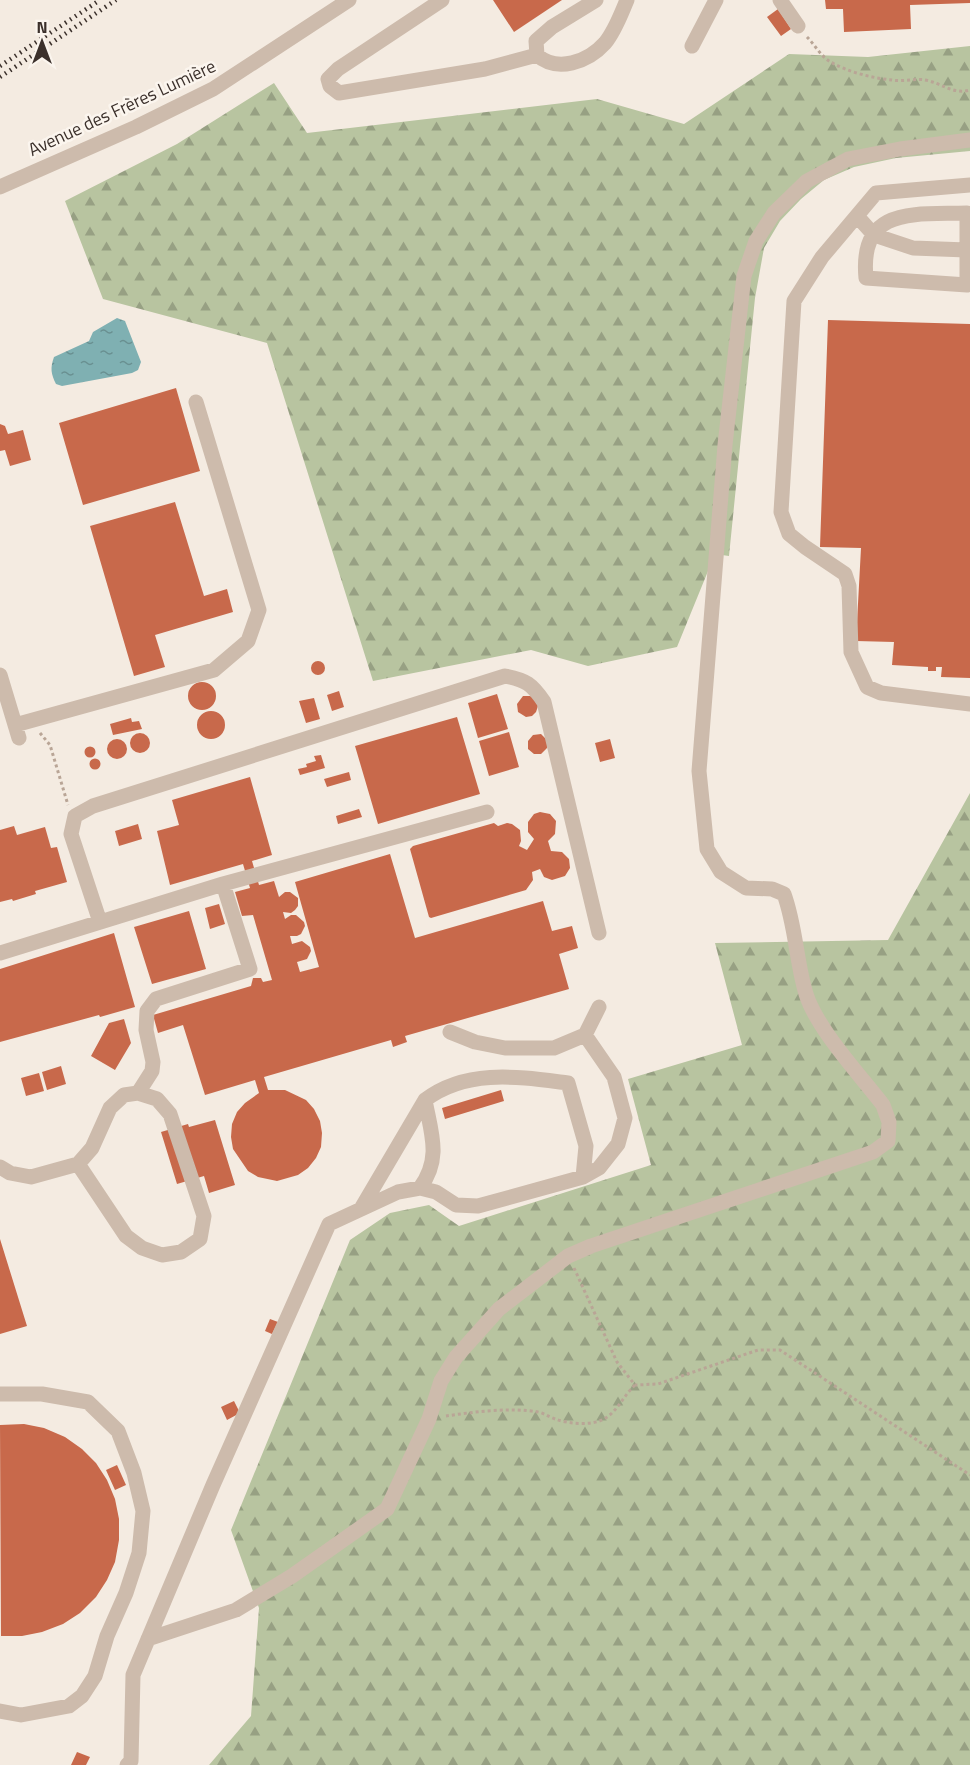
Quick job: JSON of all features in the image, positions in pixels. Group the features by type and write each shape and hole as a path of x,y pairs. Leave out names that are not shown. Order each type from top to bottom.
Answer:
{"street":[{"name":"Avenue des Frères Lumière","path":"0,187 136,127 213,89 349,0"},
{"path":"442,0 338,69 328,79 330,86 339,93 485,69 537,55"},
{"path":"596,0 552,27 536,41 537,55 546,63 560,65 584,60 604,43 621,16 627,0"},
{"path":"692,46 716,0"},
{"path":"780,0 798,26"},
{"path":"148,1639 236,1610 292,1576 387,1509 429,1419 441,1381 456,1357 499,1310 568,1256 591,1246 873,1152 888,1141 889,1122 883,1105 816,1018 800,973 792,914 784,894 772,889 746,888 721,873 707,849 699,771 712,592 725,445 744,276 756,241 774,213 807,180 848,159 900,149 970,140"},
{"path":"970,185 876,193 822,257 794,301 781,512 789,534 845,574 849,586 851,652 867,687 881,693 970,704"},
{"path":"967,213 967,285 866,278 866,250 874,235 890,219 903,215 967,213"},
{"path":"857,216 874,235 913,248 967,250"},
{"path":"0,675 17,731 214,670 248,641 259,609 196,402"},
{"path":"100,922 71,834 75,816 93,806 505,676 521,679 534,687 544,702 599,933"},
{"path":"0,953 223,884 487,812"},
{"path":"138,1093 152,1071 153,1062 146,1030 147,1011 156,999 250,969 223,884"},
{"path":"450,1032 475,1042 505,1048 554,1048 585,1035 599,1007"},
{"path":"127,1765 131,1761 133,1675 213,1485 329,1224 398,1192 420,1188 436,1192 456,1205 478,1206 583,1177 599,1168 618,1144 625,1118 614,1077 585,1035"},
{"path":"362,1207 425,1100 440,1089 480,1078 521,1077 568,1083 586,1146 583,1177"},
{"path":"0,1167 10,1173 31,1177 78,1164 92,1148 110,1108 124,1095 138,1093 157,1099 170,1114 204,1216 200,1239 181,1252 162,1255 142,1248 126,1236 78,1164"},
{"path":"420,1188 430,1174 434,1150 425,1100"},
{"path":"0,1394 42,1394 88,1402 118,1431 134,1473 143,1511 139,1553 126,1593 107,1636 95,1676 82,1696 69,1706 21,1715 0,1711"}],"path":[{"path":"798,26 828,61 859,74 894,81 935,82 951,90 963,92 970,90"},
{"path":"17,731 38,731 50,745 70,810 75,816"},
{"path":"568,1256 617,1362 635,1385"},
{"path":"429,1419 499,1411 538,1412 557,1420 592,1424 607,1418 624,1395 635,1385 658,1384 758,1350 780,1350 970,1475"}],"green space":[{"path":"970,46 970,151 896,158 854,167 824,180 780,221 764,248 755,298 729,556 715,554 677,647 588,666 531,650 373,681 267,343 103,299 65,201 177,144 274,83 307,133 597,99 684,124 789,54 868,57"},
{"path":"970,793 970,1765 209,1765 251,1716 259,1608 231,1530 350,1240 390,1213 429,1205 459,1226 651,1165 628,1079 742,1045 715,943 888,940"}],"water":[{"path":"117,318 125,321 141,362 138,370 62,386 56,384 52,371 54,357 89,341 93,332"}],"building":[{"path":"493,0 562,0 514,32"},
{"path":"825,0 970,0 970,3 910,5 911,29 844,32 843,9 826,9"},
{"path":"778,9 791,29 781,36 767,17"},
{"path":"828,320 970,324 970,678 941,677 942,667 936,667 936,671 928,671 928,667 892,665 894,642 856,641 861,548 820,547"},
{"path":"176,388 200,471 83,505 59,423"},
{"path":"0,424 5,426 8,434 23,430 31,460 10,466 5,450 0,451"},
{"path":"175,502 204,596 227,589 233,612 155,635 165,667 134,676 90,526"},
{"path":"315,661 321,661 325,668 321,675 315,675 311,671 311,665"},
{"path":"202,682 212,686 216,696 212,706 202,710 192,706 188,696 192,686"},
{"path":"339,691 344,707 332,711 327,695"},
{"path":"497,694 508,729 478,738 468,703"},
{"path":"523,696 534,698 538,706 532,716 526,717 518,712 517,704"},
{"path":"314,698 320,719 306,723 299,701"},
{"path":"211,711 221,715 225,725 221,735 211,739 201,735 197,725 201,715"},
{"path":"457,717 480,794 378,824 355,746"},
{"path":"131,718 132,722 139,721 142,729 113,735 110,724"},
{"path":"509,732 519,767 489,776 479,741"},
{"path":"140,733 147,736 150,743 147,750 140,753 133,750 130,743 133,736"},
{"path":"541,734 547,740 547,748 541,754 534,754 528,749 528,741 533,735"},
{"path":"113,739 121,739 127,745 127,753 121,759 113,759 107,753 107,745"},
{"path":"610,739 615,758 600,762 595,743"},
{"path":"90,747 94,748 94,756 90,757 86,756 85,752 86,748"},
{"path":"321,755 325,768 300,775 298,769 307,767 306,764 316,761 314,756"},
{"path":"95,759 99,760 99,768 95,769 91,768 90,764 91,760"},
{"path":"349,772 351,780 327,787 324,779"},
{"path":"250,777 272,855 252,861 259,885 274,881 279,897 285,892 290,892 298,898 298,906 295,910 291,913 283,912 285,919 296,915 304,922 305,926 301,934 290,936 292,944 302,941 310,947 311,951 307,959 297,962 300,972 319,967 295,882 390,854 415,938 543,901 552,931 572,926 578,948 559,954 569,989 405,1036 407,1042 393,1047 391,1040 264,1077 268,1090 285,1090 306,1100 320,1121 322,1133 321,1147 308,1168 298,1175 277,1181 258,1177 248,1171 233,1149 232,1124 237,1112 259,1093 255,1080 205,1095 183,1025 158,1033 153,1015 251,986 253,978 261,978 263,982 272,980 253,915 242,916 235,892 250,888 243,864 170,885 157,831 179,825 172,800"},
{"path":"359,809 362,817 338,824 336,816"},
{"path":"540,812 550,814 556,821 555,834 548,841 551,851 562,852 569,859 570,868 565,876 552,880 544,877 540,869 532,872 533,880 526,890 429,917 410,849 413,846 494,823 498,826 507,823 520,830 519,846 527,850 534,839 528,832 528,822 534,814"},
{"path":"138,824 142,839 119,846 115,831"},
{"path":"14,826 17,835 45,827 51,848 57,847 67,882 35,891 36,894 13,901 12,899 0,902 0,830"},
{"path":"219,904 225,924 210,929 205,908"},
{"path":"189,911 206,969 152,984 134,927"},
{"path":"114,933 135,1007 0,1042 0,969"},
{"path":"124,1019 131,1043 115,1070 91,1056 109,1023"},
{"path":"61,1066 66,1084 47,1090 42,1072"},
{"path":"39,1073 44,1091 26,1096 21,1078"},
{"path":"501,1090 504,1101 445,1119 442,1108"},
{"path":"215,1120 235,1185 209,1193 204,1176 177,1184 161,1132 188,1124 189,1127"},
{"path":"0,1239 27,1326 0,1334"},
{"path":"270,1319 278,1322 272,1334 265,1331"},
{"path":"234,1401 240,1413 227,1420 221,1407"},
{"path":"24,1424 44,1428 65,1437 96,1463 115,1499 119,1519 119,1540 115,1562 107,1580 96,1597 80,1613 63,1624 42,1632 22,1636 1,1636 0,1425"},
{"path":"117,1465 126,1485 115,1490 106,1470"},
{"path":"77,1752 90,1757 86,1765 71,1765"}],"railway":[{"path":"0,66 100,0"},
{"path":"0,77 116,0"}]}
